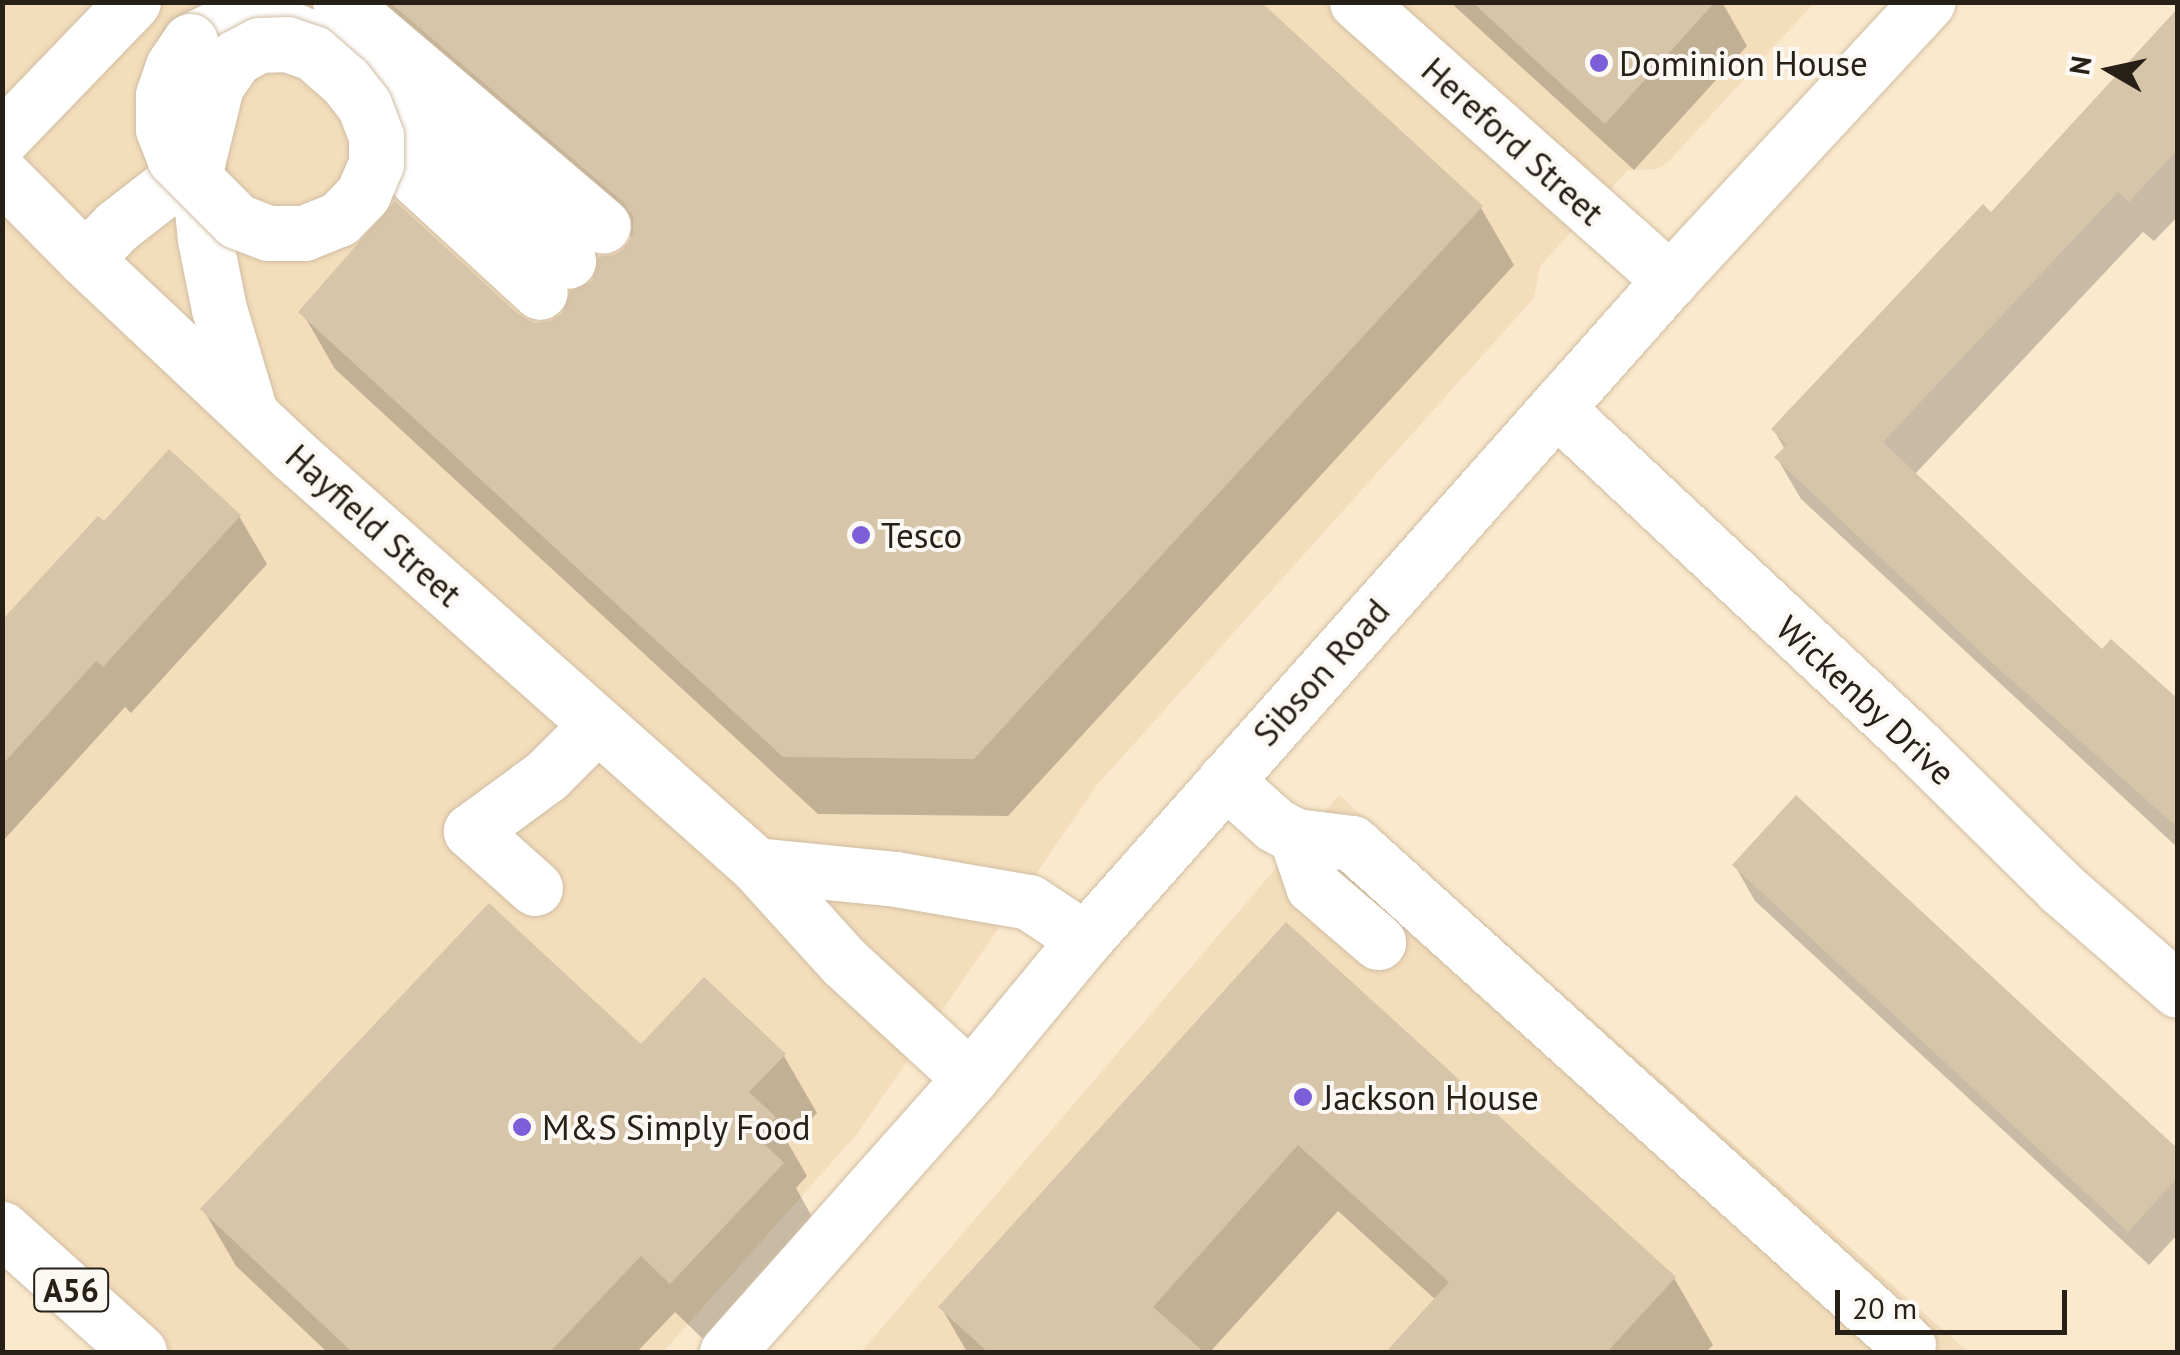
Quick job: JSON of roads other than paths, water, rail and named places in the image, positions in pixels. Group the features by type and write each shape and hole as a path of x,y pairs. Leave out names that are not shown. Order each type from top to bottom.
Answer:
{"main road":[{"path":"2,138 133,2"},
{"path":"340,2 442,147"},
{"name":"Hereford Street","path":"1357,2 1670,280"},
{"name":"Sibson Road","path":"726,1352 970,1078 1225,780 1670,280 1927,2"},
{"path":"250,411 219,309 205,240 197,164 216,86 236,57 259,46 287,44 313,53 346,81 364,105 376,136 376,164 363,194 340,219 304,233 268,233 236,221 174,158 163,129 163,96 173,66 209,22 286,27 313,39 570,259"},
{"path":"84,259 117,226 197,164"},
{"name":"Hayfield Street","path":"2,174 84,259 756,865 844,962 970,1078"},
{"name":"Wickenby Drive","path":"1556,408 1918,747 2061,888 2178,990"},
{"path":"534,888 471,831 546,776 597,725"},
{"path":"1225,780 1276,825 1296,836 1352,843 1908,1345"},
{"path":"1296,836 1313,886 1378,942"},
{"path":"756,865 896,879 1029,902 1085,939"},
{"name":"A56","path":"2,1228 138,1352"}],"place":[{"name":"Dominion House","path":"1599,63"},
{"name":"Tesco","path":"861,535"},
{"name":"Jackson House","path":"1303,1097"},
{"name":"M&S Simply Food","path":"522,1127"}]}
